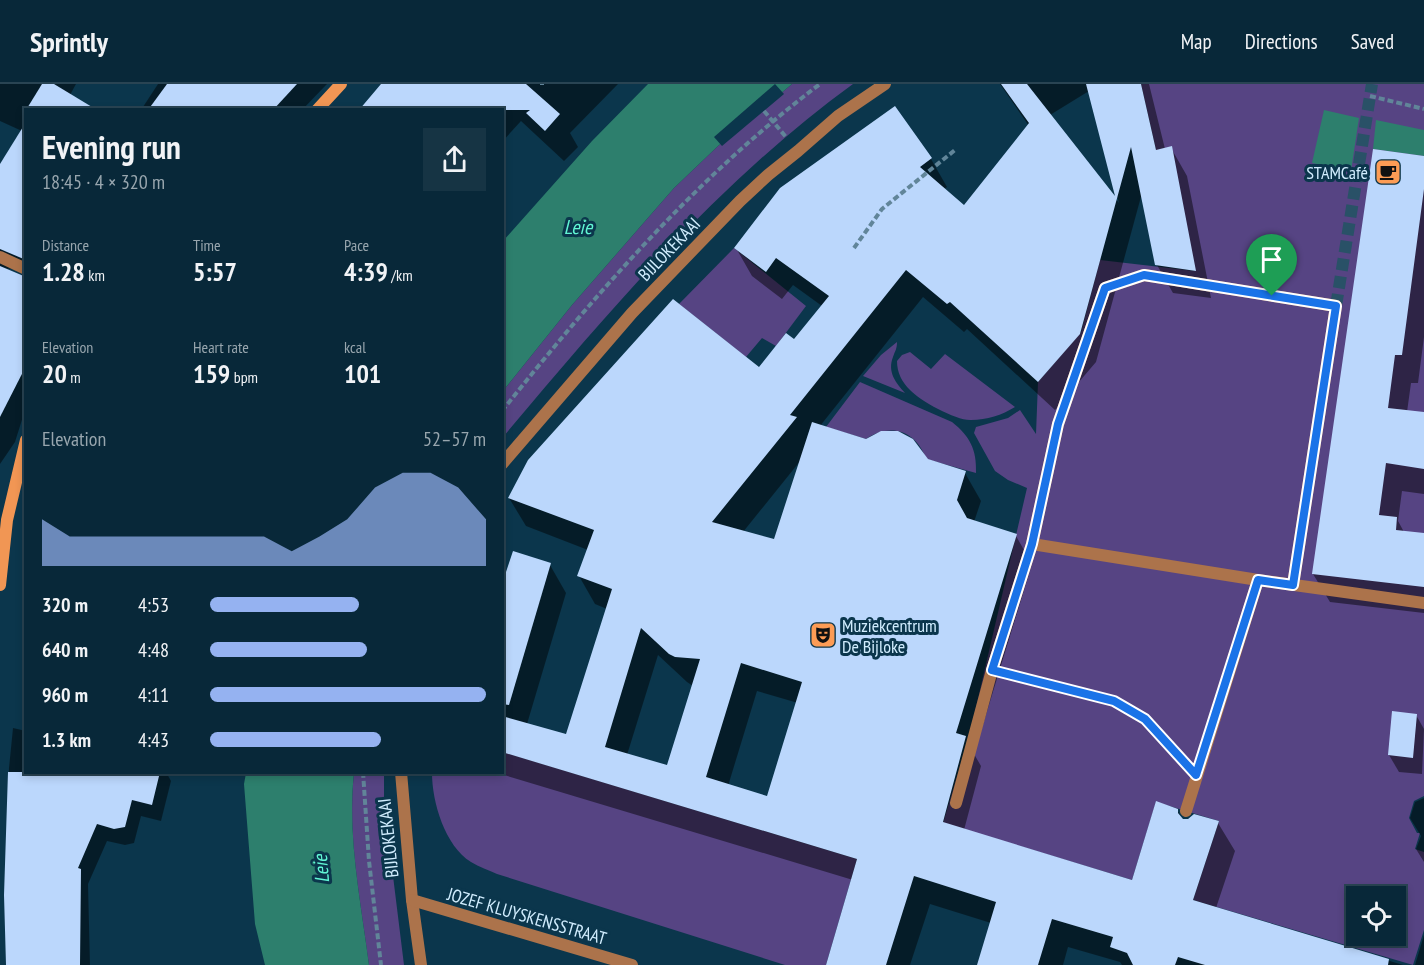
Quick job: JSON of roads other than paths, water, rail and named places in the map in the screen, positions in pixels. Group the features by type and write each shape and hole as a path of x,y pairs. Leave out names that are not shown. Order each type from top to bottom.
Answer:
{"street":[{"path":"319,108 341,84"},
{"name":"BIJLOKEKAAI","path":"504,462 632,313 740,201 838,116 885,84"},
{"path":"0,257 24,267"},
{"path":"956,803 992,670 1032,544 1058,424 1105,288 1144,275 1336,306 1293,585"},
{"path":"0,585 7,520 24,448"},
{"path":"1032,544 1258,580 1424,603"},
{"path":"1186,811 1258,580"},
{"name":"BIJLOKEKAAI","path":"401,774 412,900 421,965"},
{"name":"JOZEF KLUYSKENSSTRAAT","path":"412,900 632,965"}],"water":[{"name":"Leie","path":"648,84 792,84 718,146 674,188 572,305 504,390 504,240 592,141"},
{"path":"1324,110 1359,118 1351,171 1312,163"},
{"path":"1376,120 1424,130 1424,156 1373,149"},
{"name":"Leie","path":"246,774 354,774 352,821 369,965 265,965 255,924 244,784"}],"tunnel":[{"path":"1336,306 1372,84"}],"place":[{"name":"STAMCafé","path":"1388,172"},
{"name":"Muziekcentrum De Bijloke","path":"823,635"}]}
